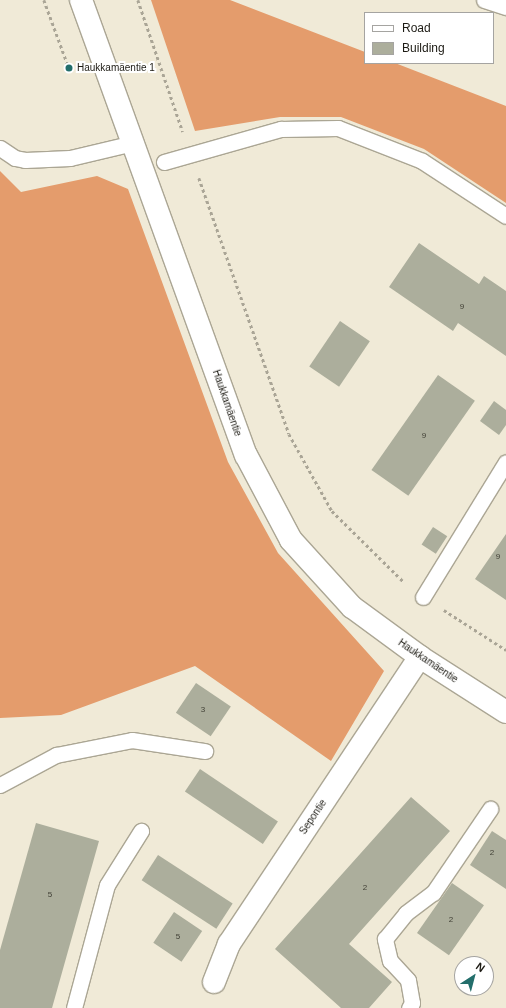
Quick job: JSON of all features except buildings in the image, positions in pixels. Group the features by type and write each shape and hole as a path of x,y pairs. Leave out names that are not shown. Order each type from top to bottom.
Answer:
{"street":[{"name":"Haukkamäentie","path":"81,0 246,455 291,540 352,607 420,657 506,712"},
{"name":"Sepontie","path":"214,982 233,938 420,657"}],"lane":[{"path":"484,0 506,7"},
{"path":"164,162 281,129 338,128 422,161 506,216"},
{"path":"0,148 14,158 26,160 70,158 134,143"},
{"path":"423,597 506,462"},
{"path":"0,785 56,755 132,740 205,750"},
{"path":"409,1008 408,980 390,961 385,938 406,913 433,893 490,809"},
{"path":"74,1008 108,885 141,831"}],"path":[{"path":"44,0 69,68"},
{"path":"138,0 289,434 332,511 388,569 423,597 506,650"}],"shaded area":[{"path":"151,0 230,0 364,52 364,64 398,64 506,106 506,203 424,149 341,117 280,117 195,131"},
{"path":"0,171 21,192 97,176 128,189 228,462 278,553 384,671 331,761 195,666 61,715 0,718"}],"place":[{"name":"Haukkamäentie 1","path":"69,68"}]}
